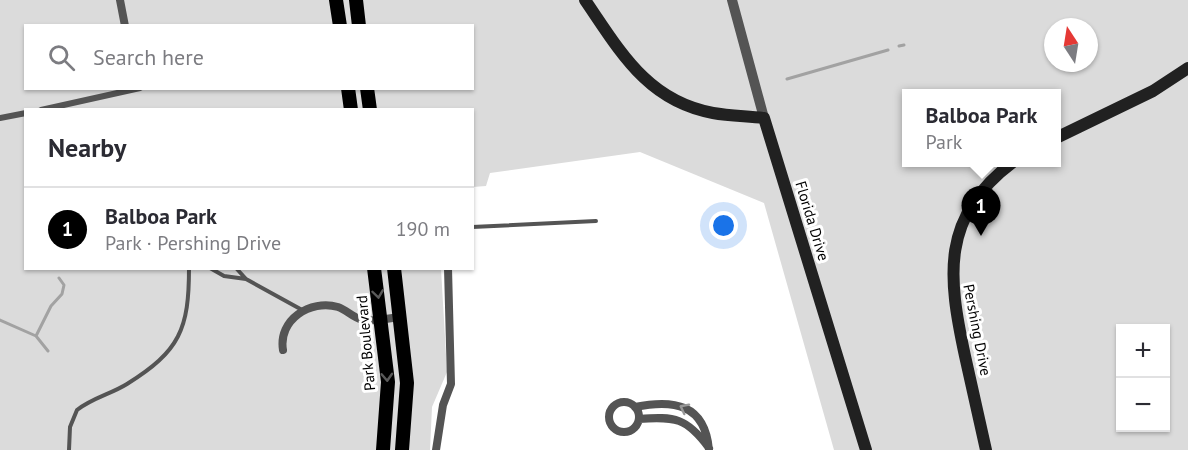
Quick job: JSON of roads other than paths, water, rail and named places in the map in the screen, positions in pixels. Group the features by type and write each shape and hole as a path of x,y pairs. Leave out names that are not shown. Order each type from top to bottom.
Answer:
{"main road":[{"path":"336,0 340,24"},
{"path":"356,0 359,24"},
{"path":"585,0 632,67 662,95 713,113 764,117"},
{"path":"1061,136 1153,91 1188,68"},
{"path":"348,90 351,108"},
{"path":"367,90 370,108"},
{"name":"Florida Drive","path":"764,117 866,450"},
{"name":"Pershing Drive","path":"986,450 956,311 952,273 957,241 968,213 990,182 1007,167"},
{"name":"Park Boulevard","path":"374,270 388,382 383,450"},
{"path":"394,270 407,383 402,450"}],"street":[{"path":"120,0 124,24"},
{"name":"Florida Drive","path":"732,0 764,117"},
{"path":"50,108 131,90"},
{"path":"0,118 24,113"},
{"path":"436,450 443,405 451,384 452,321 448,270"},
{"path":"282,350 283,332 292,319 316,306 335,306 361,319 400,316"},
{"path":"635,407 639,419 634,428 624,432 614,429 609,420 611,410 619,403 635,407 657,402 678,404 693,413 704,426 709,449"},
{"path":"639,419 673,418 688,424 709,449"}],"lane":[{"path":"474,227 596,221"},
{"path":"69,450 70,427 77,410 127,385 175,344 183,331 186,316 189,270"},
{"path":"214,270 224,276 246,279"},
{"path":"238,270 246,279 304,311"}],"waterway":[{"path":"899,46 904,45"},
{"path":"787,79 888,50"},
{"path":"36,336 51,306 62,294 64,285 59,278"},
{"path":"0,320 36,336 48,351"}],"place":[{"name":"Balboa Park","path":"981,236"}]}
